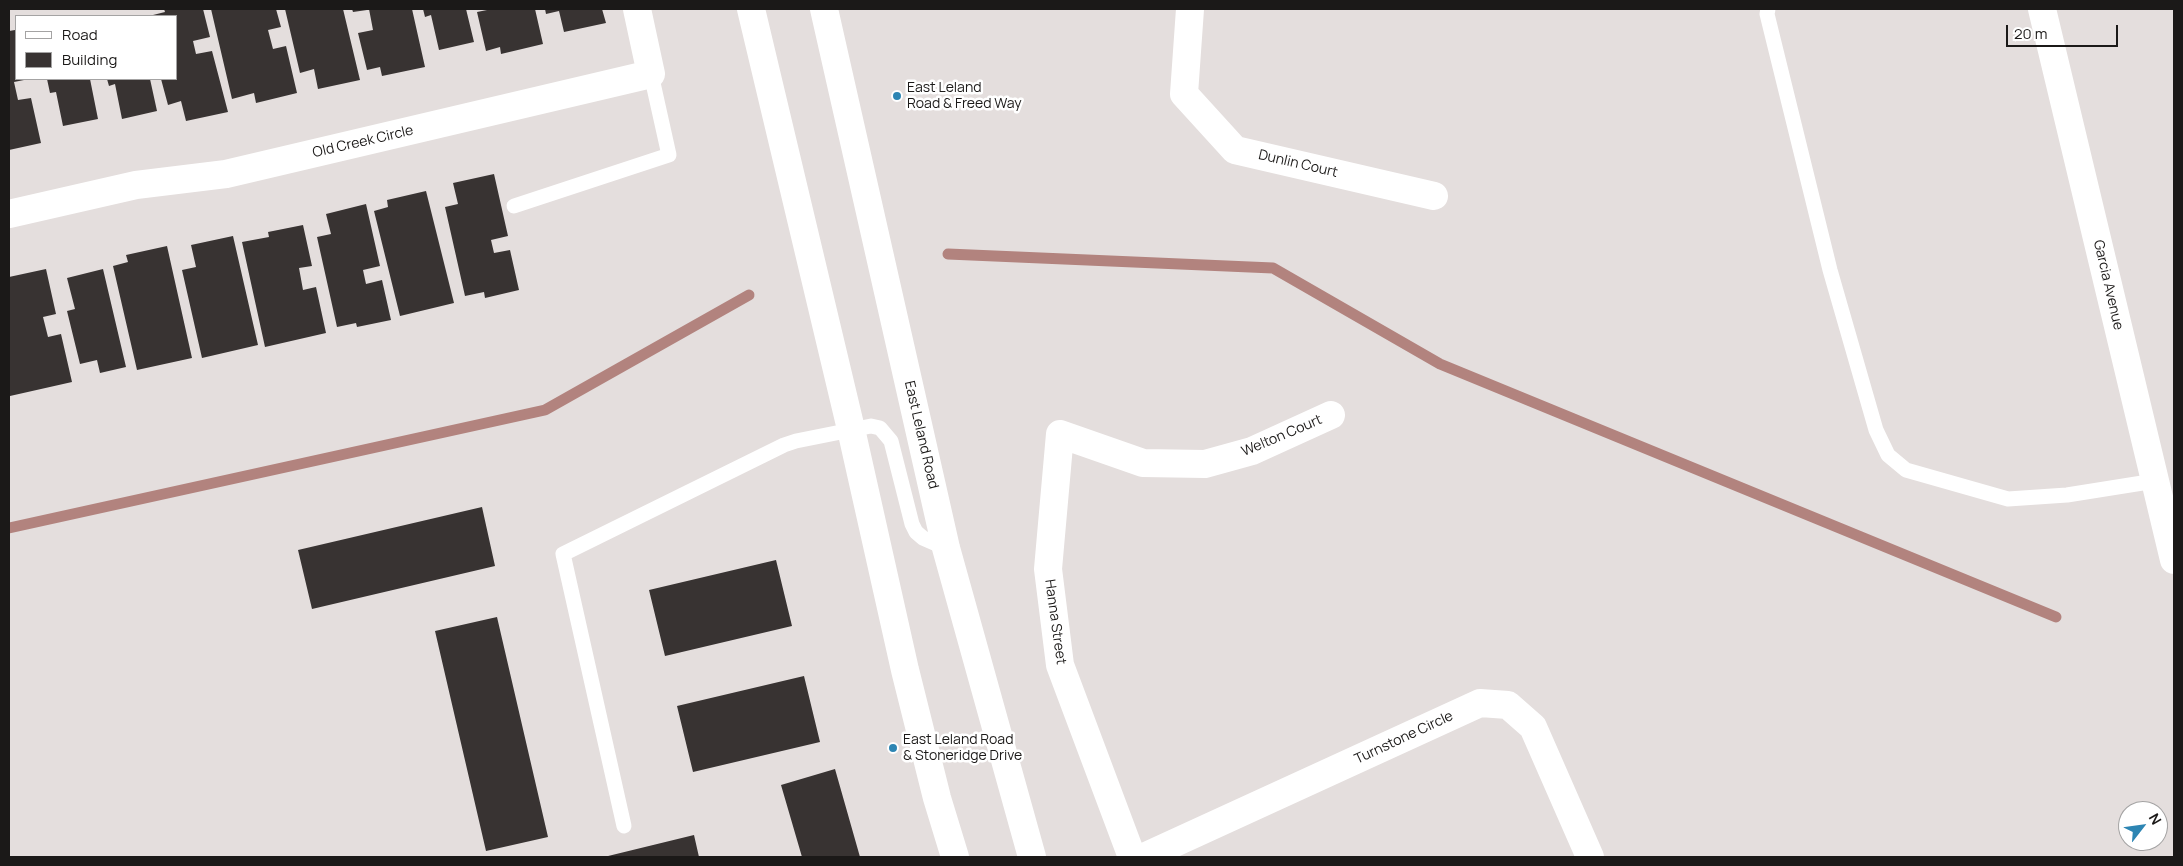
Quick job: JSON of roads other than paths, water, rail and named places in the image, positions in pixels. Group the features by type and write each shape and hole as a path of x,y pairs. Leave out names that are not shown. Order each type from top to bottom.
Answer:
{"street":[{"path":"637,9 651,74"},
{"path":"752,9 921,737 955,857"},
{"name":"East Leland Road","path":"824,9 946,548 1032,857"},
{"name":"Dunlin Court","path":"1190,9 1184,94 1235,150 1434,196"},
{"name":"Garcia Avenue","path":"2042,9 2174,560"},
{"name":"Old Creek Circle","path":"9,214 136,185 226,174 651,74"},
{"name":"Welton Court","path":"1060,434 1142,463 1205,464 1252,451 1331,415"},
{"name":"Hanna Street","path":"1060,434 1048,569 1060,665 1132,857"},
{"name":"Turnstone Circle","path":"1144,857 1480,703 1508,705 1533,727 1590,857"}],"lane":[{"path":"1768,9 1767,14 1830,270 1876,430 1888,455 1906,470 2008,499 2067,495 2155,481"},
{"path":"514,206 669,155 651,74"},
{"path":"624,826 564,554 784,445 871,426 880,428 885,433 895,452 912,524 923,538 946,548"}],"waterway":[{"path":"948,254 1273,268 1440,364 2056,617"},
{"path":"9,528 545,410 749,295"}],"place":[{"name":"East Leland Road & Freed Way","path":"897,96"},
{"name":"East Leland Road & Stoneridge Drive","path":"893,748"}]}
